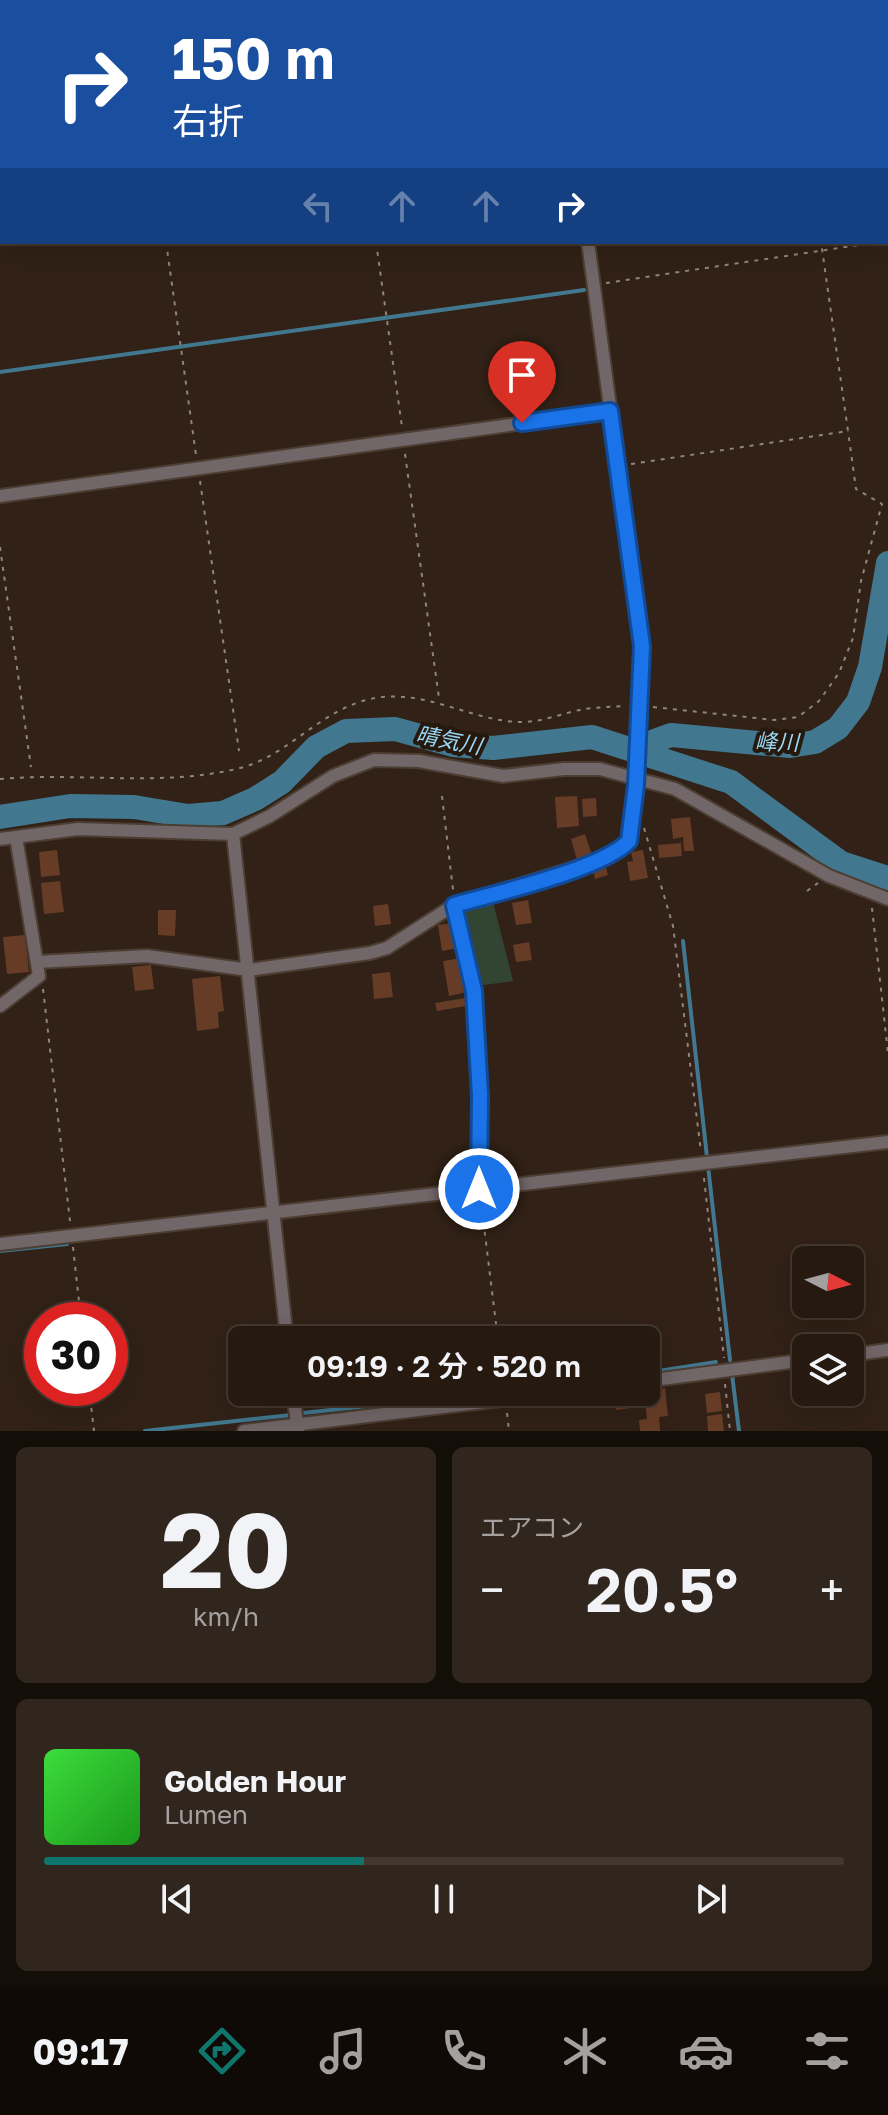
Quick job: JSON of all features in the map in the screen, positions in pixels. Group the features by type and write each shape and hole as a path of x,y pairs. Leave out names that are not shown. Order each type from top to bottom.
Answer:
{"street":[{"path":"37,962 147,956 249,970 379,950 454,905 620,851 629,841 634,818 642,646 588,244"},
{"path":"0,496 610,411"},
{"path":"0,839 78,829 233,834 270,816 333,776 374,760 419,761 503,776 564,769 600,769 634,773 702,802 792,857 888,899"},
{"path":"233,834 285,1326"},
{"path":"0,1006 39,976 16,837"},
{"path":"454,905 474,991 480,1096 479,1189"},
{"path":"0,1244 888,1142"},
{"path":"864,1353 888,1350"},
{"path":"660,1379 792,1362"},
{"path":"295,1406 298,1428"},
{"path":"244,1431 298,1428 467,1406"}],"path":[{"path":"166,244 239,751"},
{"path":"376,244 439,698"},
{"path":"0,779 52,774 173,778 239,769 286,746 318,720 347,705 383,697 429,700 481,718 522,722 586,709 641,705 774,720 798,717 819,701 839,673 853,638 861,581 882,504 856,489 821,244"},
{"path":"593,285 868,244"},
{"path":"618,466 848,431"},
{"path":"0,547 31,767"},
{"path":"442,796 454,905"},
{"path":"634,818 644,827 673,926 730,1431"},
{"path":"873,894 871,916 888,1055"},
{"path":"39,976 79,1302"},
{"path":"479,1189 496,1326"},
{"path":"91,1406 94,1431"},
{"path":"506,1406 509,1431"}],"green space":[{"path":"493,902 513,981 477,986 461,907"}],"building":[{"path":"577,796 579,826 557,828 555,797"},
{"path":"596,798 597,816 583,817 582,799"},
{"path":"690,817 694,851 684,851 683,837 673,839 671,819"},
{"path":"585,834 592,855 577,860 571,839"},
{"path":"681,843 682,856 659,858 658,845"},
{"path":"57,850 60,875 41,877 39,852"},
{"path":"643,850 648,878 630,881 627,862 633,861 631,852"},
{"path":"606,867 608,875 595,879 593,870"},
{"path":"60,881 64,912 44,914 41,883"},
{"path":"528,900 532,923 516,925 512,903"},
{"path":"388,904 391,924 375,926 373,906"},
{"path":"158,910 176,910 175,936 158,935"},
{"path":"454,923 458,948 442,951 438,925"},
{"path":"25,935 29,972 7,974 3,937"},
{"path":"529,942 532,960 516,962 513,945"},
{"path":"462,958 467,992 449,996 443,961"},
{"path":"151,965 154,989 135,991 132,967"},
{"path":"390,972 393,997 374,999 372,974"},
{"path":"220,976 224,1011 218,1012 219,1028 197,1031 192,979"},
{"path":"465,998 466,1006 437,1011 435,1003"},
{"path":"665,1388 668,1416 659,1417 660,1431 640,1431 639,1420 647,1419 646,1406 660,1406 660,1389"},
{"path":"720,1392 722,1411 707,1413 705,1394"},
{"path":"616,1406 638,1406 638,1407 616,1410"},
{"path":"722,1414 724,1431 708,1431 707,1416"}],"waterway":[{"path":"0,372 584,290"},
{"name":"峰川","path":"635,748 671,735 790,746 815,742 838,728 858,702 870,667 888,563"},
{"name":"晴気川","path":"0,817 70,806 134,807 188,816 223,813 255,799 282,782 316,747 346,731 395,729 453,745 493,748 592,737 731,782 841,863 888,878"},
{"path":"683,941 707,1157"},
{"path":"708,1166 730,1360"},
{"path":"0,1251 67,1244"},
{"path":"660,1371 716,1362"},
{"path":"732,1374 739,1431"},
{"path":"303,1413 367,1406"},
{"path":"145,1431 291,1415"}],"route":[{"path":"479,1189 480,1096 474,991 454,905 587,864 620,851 629,841 633,828 643,673 610,411 522,423"}]}
